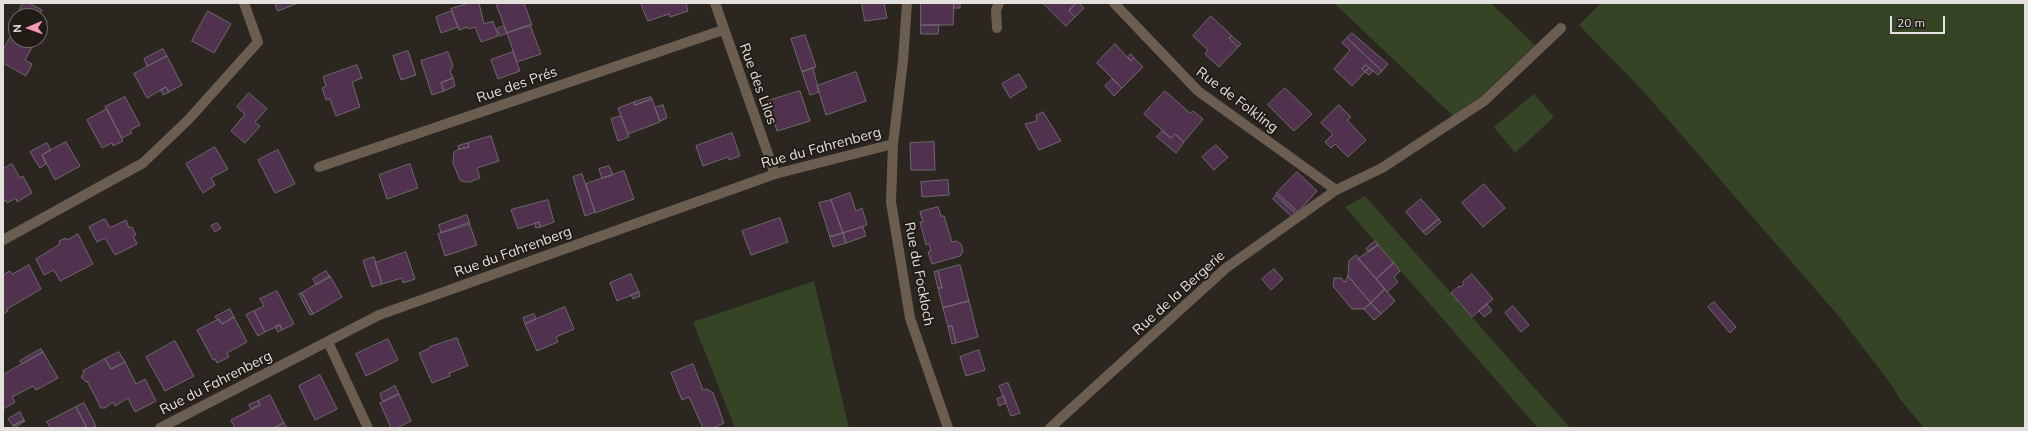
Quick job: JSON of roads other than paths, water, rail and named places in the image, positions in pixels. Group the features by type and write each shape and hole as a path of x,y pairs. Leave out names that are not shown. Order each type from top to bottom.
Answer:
{"street":[{"path":"3,240 143,163 189,119 258,42 244,3"},
{"name":"Rue des Lilas","path":"715,3 775,174"},
{"name":"Rue du Fockloch","path":"907,3 903,62 893,144 891,202 910,318 948,428"},
{"path":"997,28 996,10 999,3"},
{"name":"Rue de Folkling","path":"1114,3 1198,91 1336,190"},
{"name":"Rue de la Bergerie","path":"1050,428 1226,268 1336,190 1382,168 1484,101 1561,28"},
{"name":"Rue des Prés","path":"319,167 724,30"},
{"name":"Rue du Fahrenberg","path":"160,428 379,315 775,174 893,144"},
{"path":"328,342 368,428"}]}
